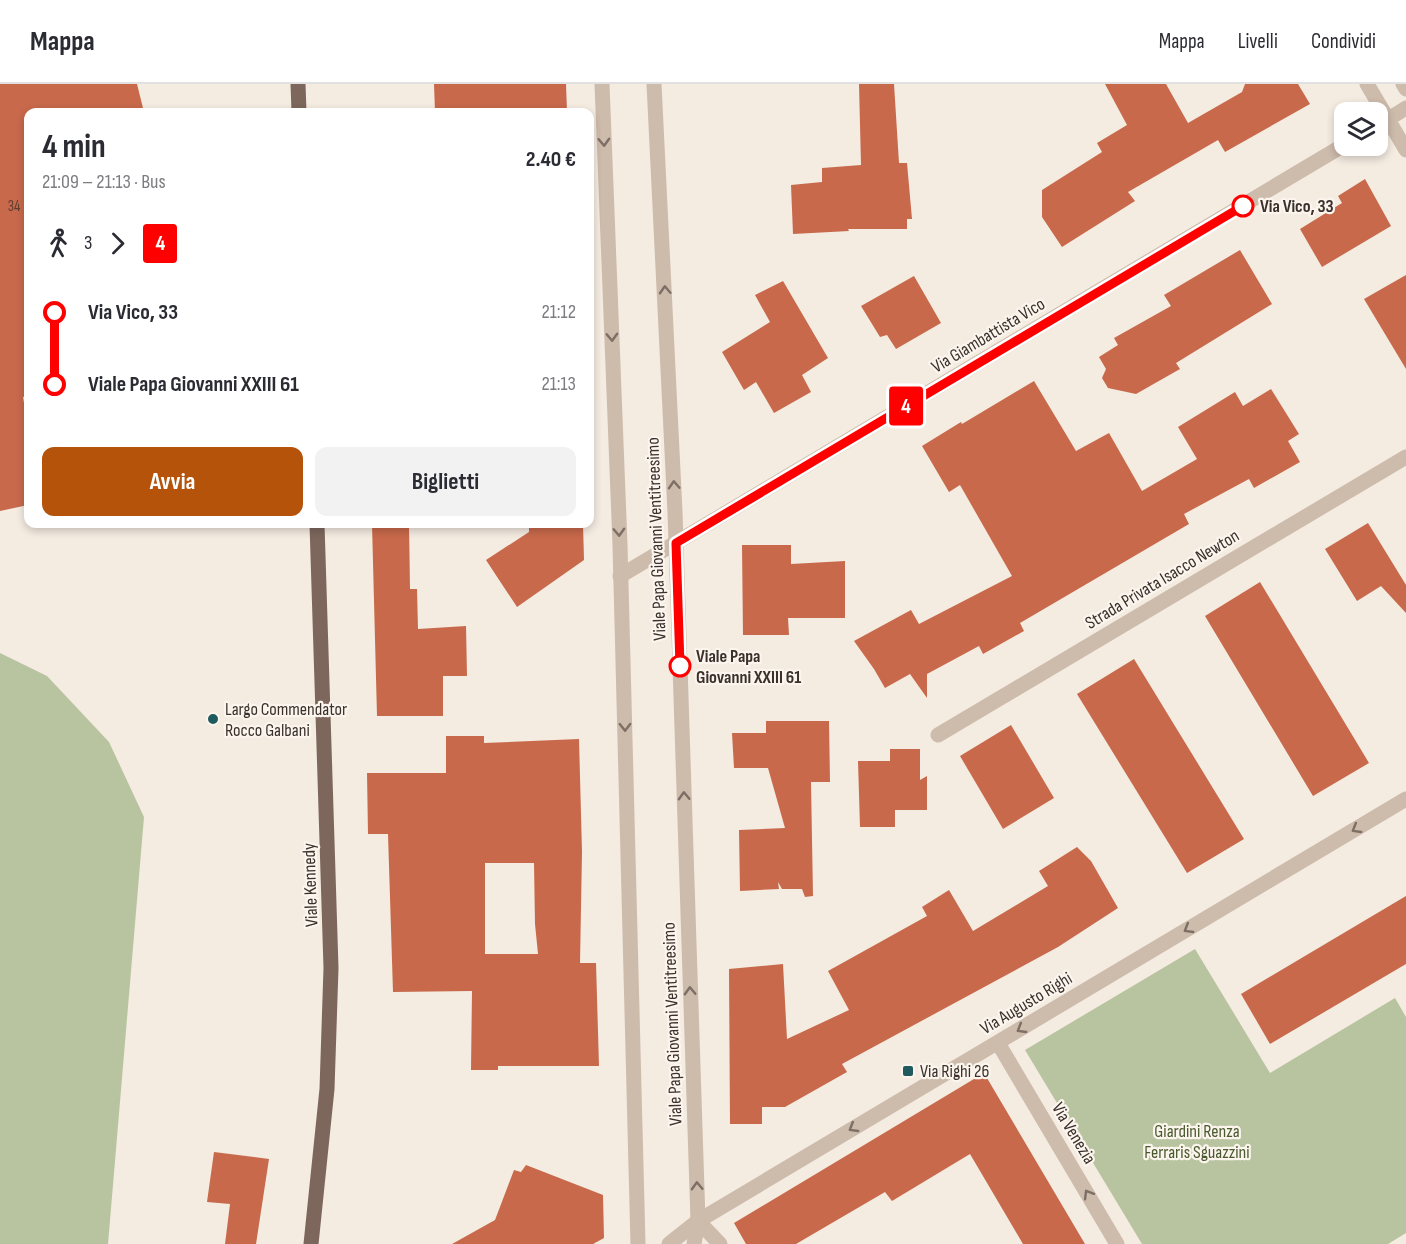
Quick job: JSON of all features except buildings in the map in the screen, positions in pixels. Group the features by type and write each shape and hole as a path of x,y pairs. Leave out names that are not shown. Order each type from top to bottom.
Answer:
{"main road":[{"path":"298,84 299,108"},
{"name":"Viale Kennedy","path":"311,1244 327,1089 332,968 317,528"}],"street":[{"name":"Viale Papa Giovanni Ventitreesimo","path":"602,84 620,576 638,1244"},
{"name":"Viale Papa Giovanni Ventitreesimo","path":"654,84 676,543 698,1221 694,1244"},
{"path":"1367,84 1374,102"},
{"path":"1403,84 1406,89"},
{"path":"1388,118 1406,108"},
{"path":"1388,129 1406,150"},
{"name":"Via Giambattista Vico","path":"620,576 1334,151"},
{"name":"Strada Privata Isacco Newton","path":"938,735 1406,457"},
{"name":"Via Augusto Righi","path":"669,1244 698,1221 1406,799"},
{"name":"Via Venezia","path":"998,1043 1118,1244"},
{"path":"698,1221 720,1244"}],"green space":[{"path":"0,653 47,676 109,742 144,817 108,1244 0,1244"},
{"name":"Giardini Renza Ferraris Sguazzini","path":"1195,949 1270,1073 1395,998 1406,1017 1406,1233 1388,1244 1142,1244 1025,1050"}],"bus line":[{"name":"4","path":"680,666 676,543 1243,206"}],"place":[{"name":"Via Vico, 33","path":"1243,206"},
{"name":"Viale Papa Giovanni XXIII 61","path":"680,666"},
{"name":"Largo Commendator Rocco Galbani","path":"213,719"},
{"name":"Via Righi 26","path":"908,1071"}]}
